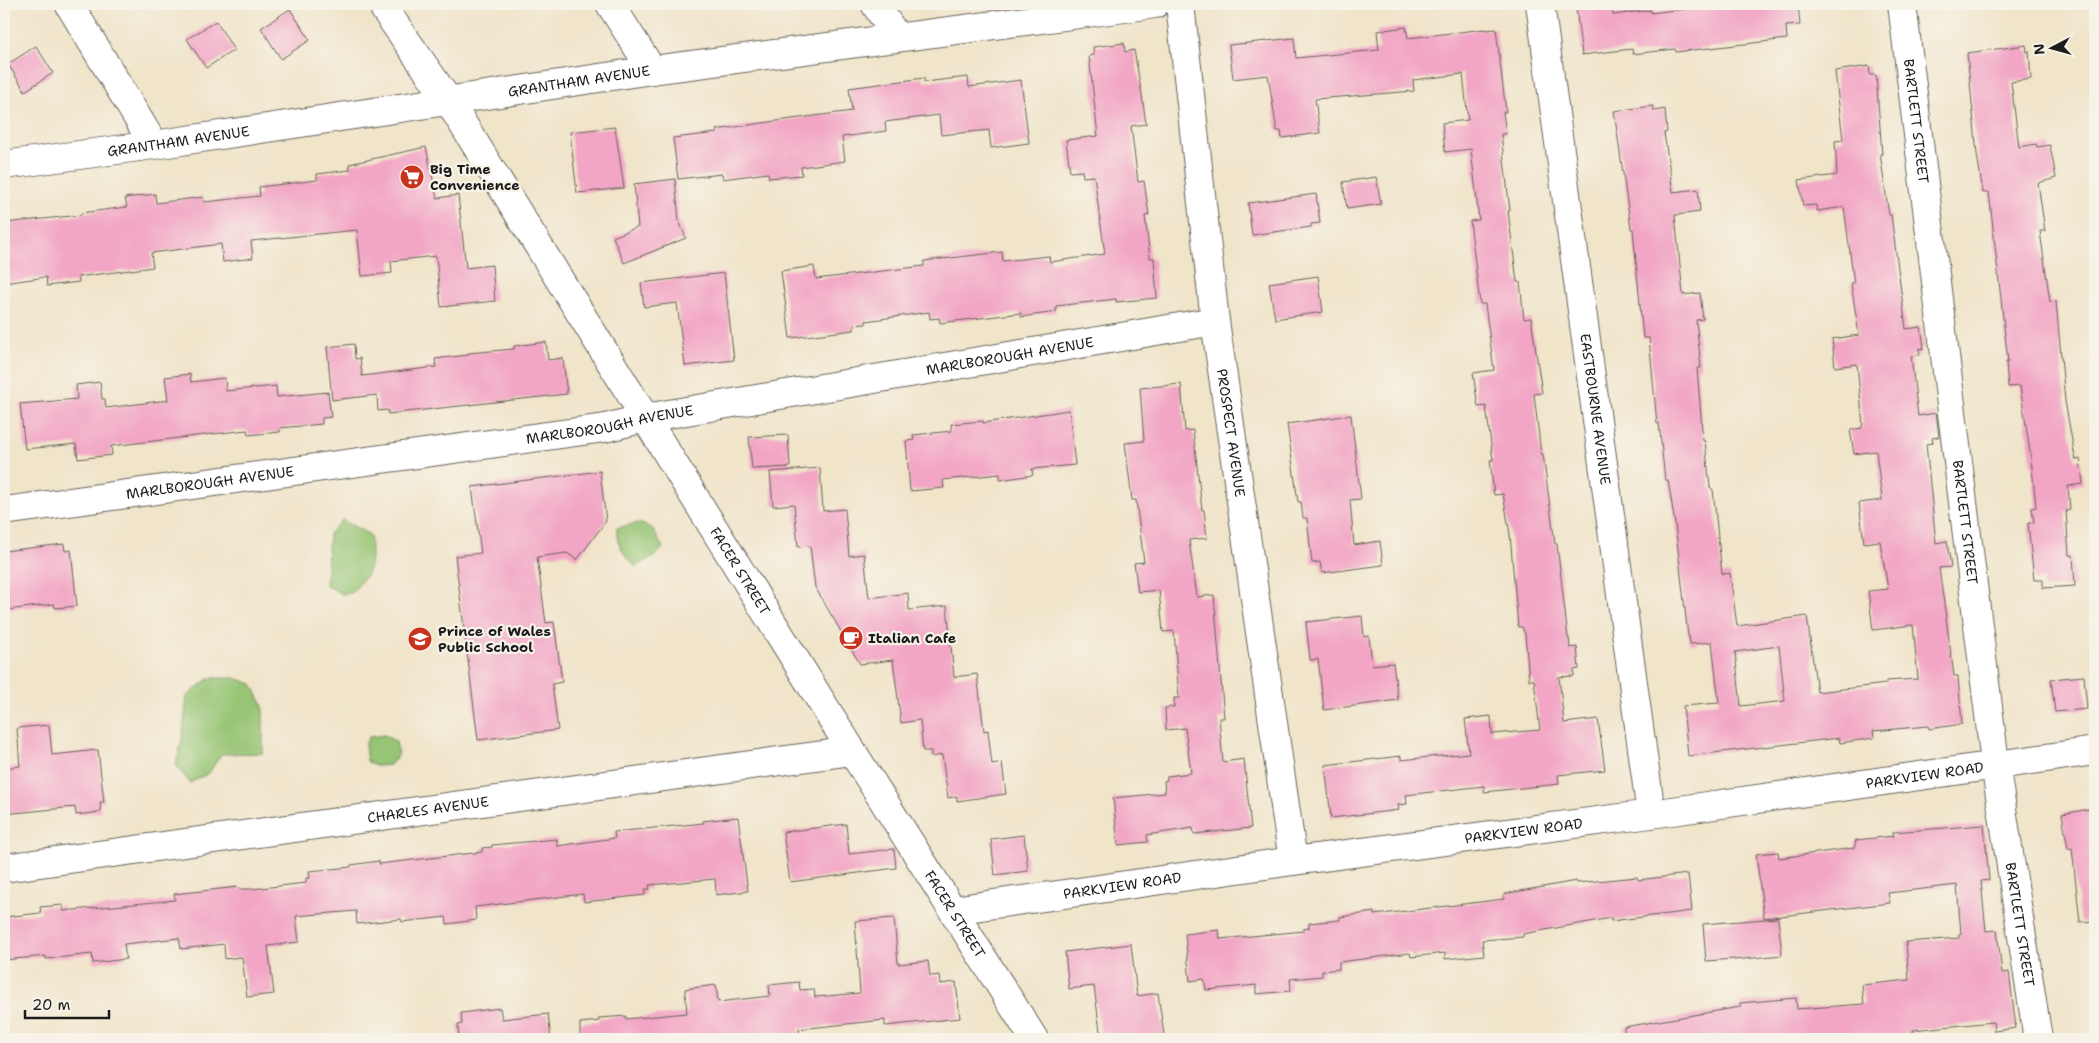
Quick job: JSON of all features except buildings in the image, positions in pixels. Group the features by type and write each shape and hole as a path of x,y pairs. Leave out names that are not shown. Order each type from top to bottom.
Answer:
{"street":[{"path":"69,4 154,145"},
{"path":"610,4 652,70"},
{"path":"875,4 897,37"},
{"name":"GRANTHAM AVENUE","path":"4,164 154,145 652,70 1155,4"},
{"name":"PROSPECT AVENUE","path":"1180,4 1215,321 1293,861"},
{"name":"EASTBOURNE AVENUE","path":"1540,4 1651,814"},
{"name":"BARTLETT STREET","path":"1902,4 1996,764 2038,1039"},
{"name":"FACER STREET","path":"385,10 448,100 852,751 1034,1039"},
{"name":"MARLBOROUGH AVENUE","path":"4,511 605,428 645,418 1215,321"},
{"name":"CHARLES AVENUE","path":"4,868 852,751"},
{"name":"PARKVIEW ROAD","path":"953,910 1293,861 1651,814 2095,751"}],"green space":[{"path":"342,520 370,535 371,562 364,578 351,593 342,594 326,585 329,534"},
{"path":"638,523 652,528 663,548 653,558 635,566 622,549 617,528"},
{"path":"210,678 235,678 252,684 263,706 263,753 221,754 209,773 190,783 176,765 183,734 187,696"},
{"path":"385,735 396,742 398,755 390,765 375,766 367,761 365,745 369,737"}],"place":[{"name":"Big Time Convenience","path":"412,177"},
{"name":"Italian Cafe","path":"851,638"},
{"name":"Prince of Wales Public School","path":"420,639"}]}
